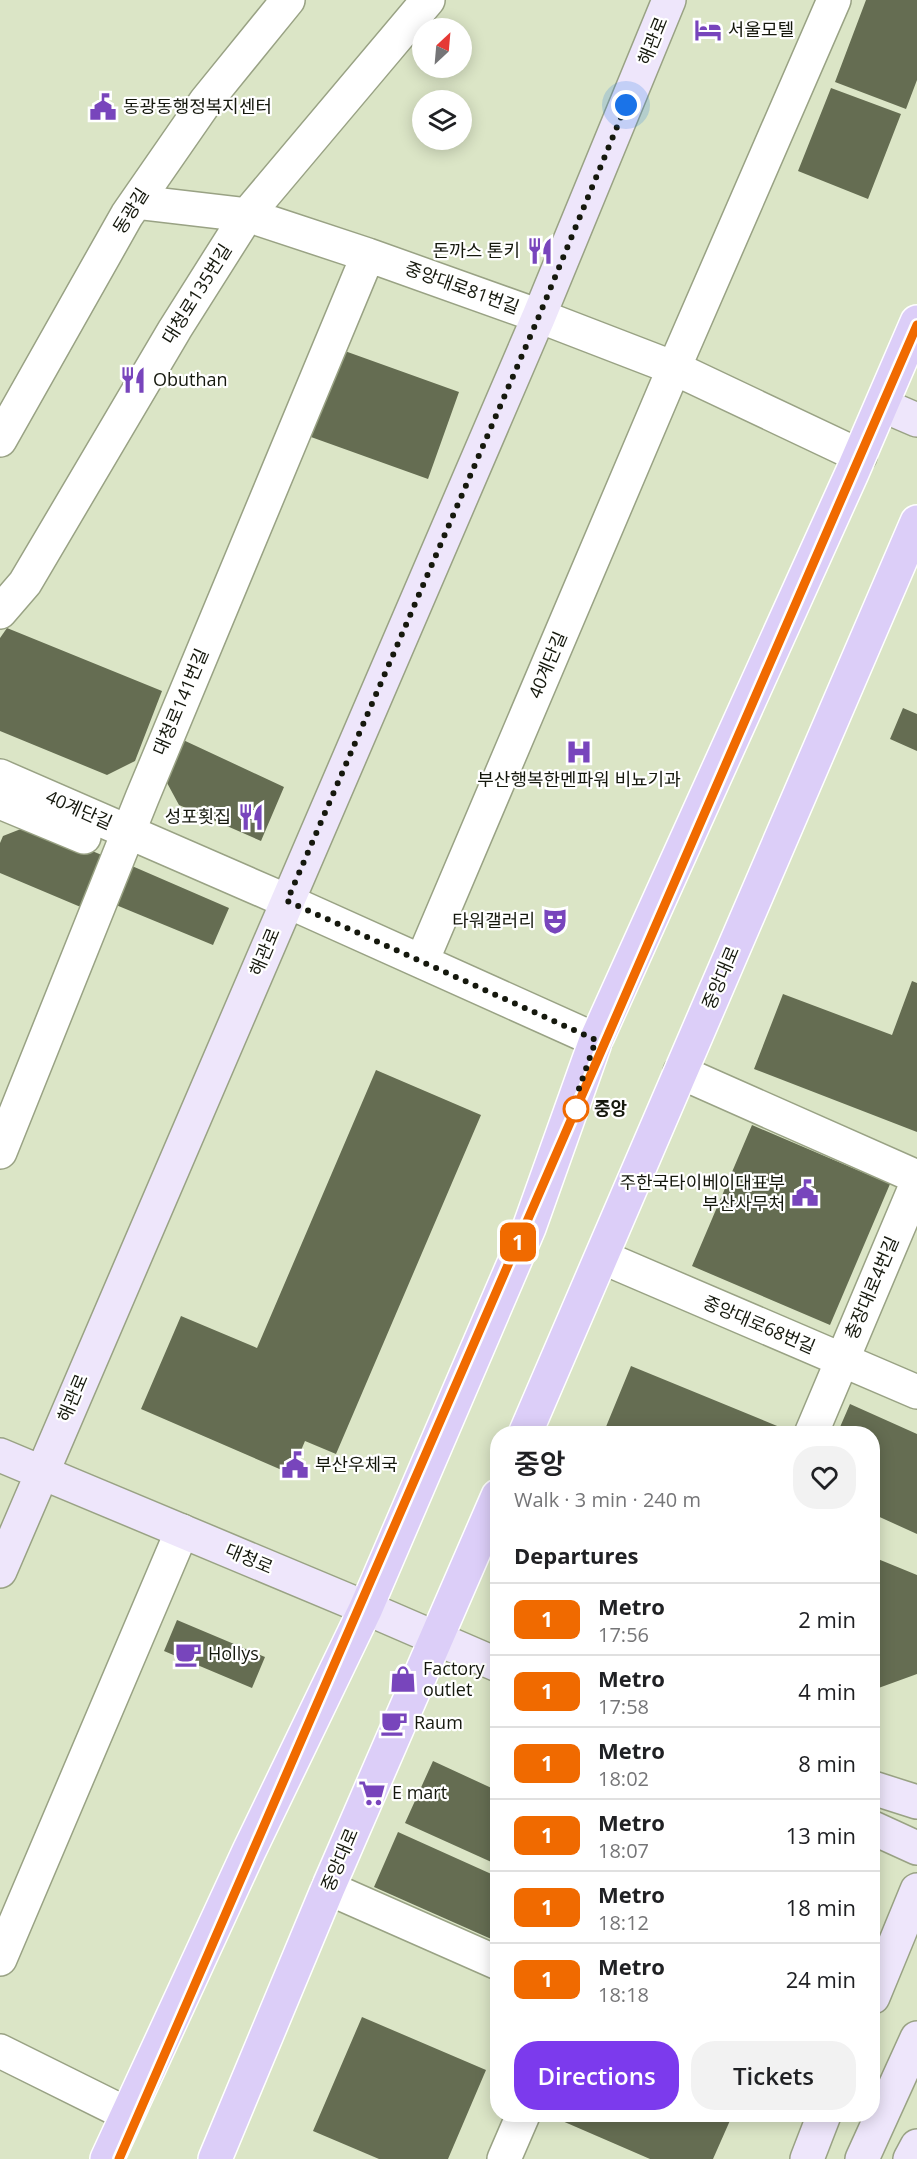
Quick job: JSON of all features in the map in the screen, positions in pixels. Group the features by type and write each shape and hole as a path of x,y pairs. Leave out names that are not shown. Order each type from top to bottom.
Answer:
{"main road":[{"name":"해관로","path":"0,1571 539,316 669,0"},
{"path":"107,2159 249,1851 366,1608 529,1228 596,1040 914,335"},
{"path":"882,405 917,420"},
{"name":"중앙대로","path":"528,1426 917,522"},
{"name":"대청로","path":"0,1455 490,1661"},
{"name":"중앙대로","path":"215,2159 328,1888 490,1515"},
{"path":"880,1790 917,1802"},
{"path":"880,1831 917,1848"},
{"path":"880,1980 917,1890"},
{"path":"880,2119 917,2038"},
{"path":"807,2159 822,2122"},
{"path":"862,2159 879,2122"},
{"path":"909,2159 917,2146"}],"street":[{"name":"동광길","path":"0,440 135,202 206,101 288,0"},
{"name":"대청로135번길","path":"0,612 25,583 175,329 247,215 428,0"},
{"path":"674,368 834,0"},
{"name":"중앙대로81번길","path":"135,202 247,215 368,255 539,316 674,368 860,456"},
{"name":"대청로141번길","path":"0,1152 124,842 368,255"},
{"name":"40계단길","path":"422,961 674,368"},
{"name":"40계단길","path":"2,792 283,910 422,961 596,1040"},
{"path":"680,1072 917,1177"},
{"name":"충장대로4번길","path":"814,1426 917,1183"},
{"name":"중앙대로68번길","path":"602,1257 917,1392"},
{"path":"0,1959 182,1531"},
{"path":"328,1888 490,1959"},
{"path":"0,2051 127,2114"},
{"path":"504,2159 520,2122"}],"building":[{"path":"866,0 917,0 917,80 906,109 835,82"},
{"path":"831,88 901,114 868,199 798,171"},
{"path":"342,350 459,392 428,479 311,437"},
{"path":"7,628 162,691 135,761 107,775 0,731 0,638"},
{"path":"903,708 917,714 917,751 890,739"},
{"path":"181,739 284,787 261,841 179,805 166,781"},
{"path":"31,825 104,856 83,908 0,873 0,843 3,836"},
{"path":"132,866 229,908 213,945 116,905"},
{"path":"912,981 917,983 917,1132 754,1069 783,994 892,1035"},
{"path":"376,1070 481,1115 336,1454 305,1441 291,1474 141,1409 181,1316 257,1348"},
{"path":"752,1125 890,1184 830,1325 692,1266"},
{"path":"631,1366 777,1426 606,1426"},
{"path":"850,1404 917,1434 917,1534 880,1517 880,1426 840,1426"},
{"path":"880,1560 917,1575 917,1674 880,1687"},
{"path":"177,1620 265,1657 252,1688 164,1651"},
{"path":"433,1761 490,1787 490,1861 405,1823"},
{"path":"398,1832 490,1873 490,1938 374,1887"},
{"path":"362,2017 486,2070 448,2159 379,2159 313,2131"},
{"path":"565,2122 729,2122 713,2159 650,2159"}],"metro line":[{"name":"1","path":"119,2159 917,325"}],"place":[{"name":"서울모텔","path":"708,30"},
{"name":"동광동행정복지센터","path":"103,107"},
{"name":"돈까스 톤키","path":"540,251"},
{"name":"Obuthan","path":"133,380"},
{"name":"부산행복한멘파워 비뇨기과","path":"579,752"},
{"name":"성포횟집","path":"251,817"},
{"name":"타워갤러리","path":"555,921"},
{"name":"중앙","path":"576,1109"},
{"name":"주한국타이베이대표부 부산사무처","path":"805,1193"},
{"name":"부산우체국","path":"295,1465"},
{"name":"Hollys","path":"188,1654"},
{"name":"Factory outlet","path":"403,1679"},
{"name":"Raum","path":"394,1723"},
{"name":"E mart","path":"372,1793"}],"route":[{"path":"576,1109 574,1103 596,1040 287,901 539,316 626,105"}]}
